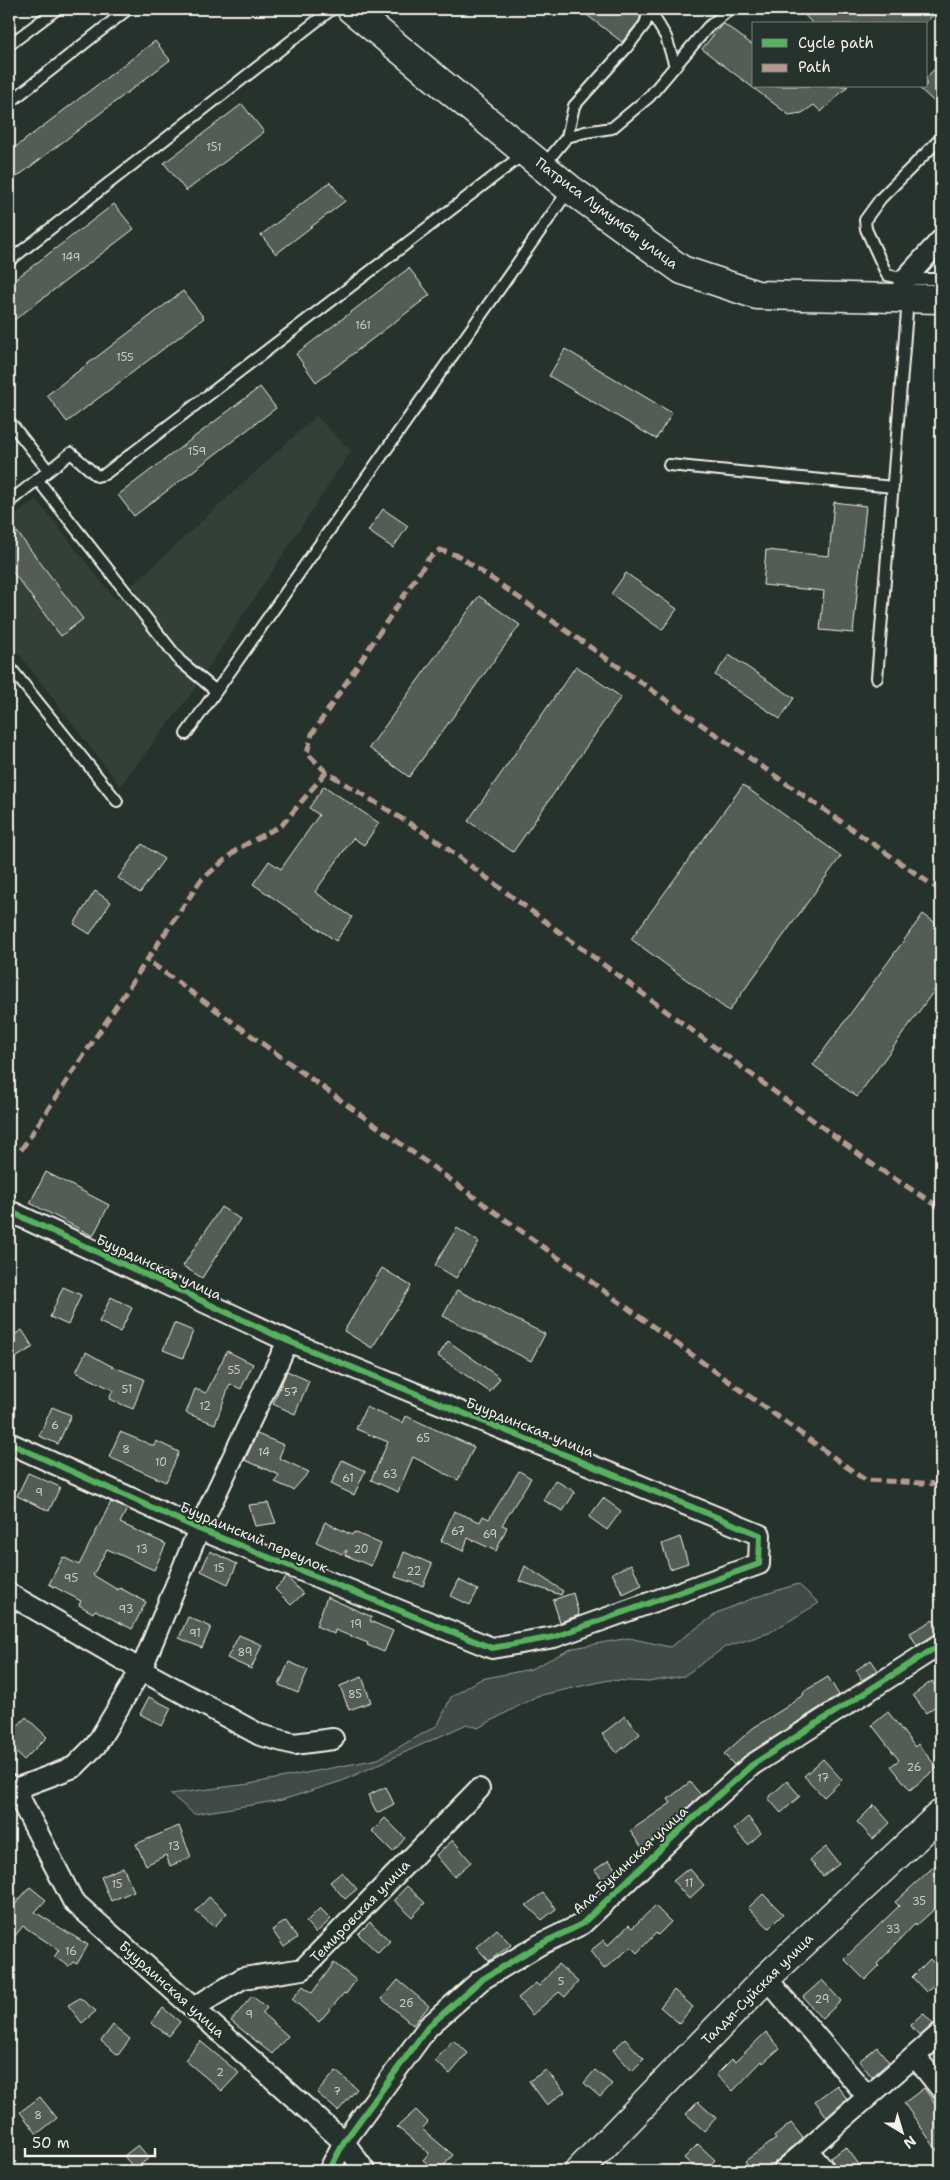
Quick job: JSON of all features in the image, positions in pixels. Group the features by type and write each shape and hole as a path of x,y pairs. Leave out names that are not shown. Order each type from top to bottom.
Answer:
{"street":[{"name":"Патриса Лумумбы улица","path":"351,9 570,189 682,270 757,295 904,292 941,299"},
{"path":"904,292 941,240"},
{"name":"Буурдинская улица","path":"9,1211 288,1341 760,1535 759,1564 554,1637 492,1648"},
{"name":"Буурдинский переулок","path":"12,1787 74,1767 96,1745 141,1670 199,1529 288,1341"},
{"name":"Буурдинский переулок","path":"9,1443 199,1529 492,1648"},
{"path":"9,1594 141,1670 260,1735 294,1744 333,1739"},
{"name":"Ала-Букинская улица","path":"344,2142 428,2027 481,1980 539,1946 582,1924 692,1819 752,1765 941,1644"},
{"name":"Буурдинская улица","path":"12,1787 73,1901 344,2142 365,2171"},
{"name":"Темировская улица","path":"193,2008 243,1978 303,1969 479,1789"},
{"name":"Талды-Суйская улица","path":"579,2171 766,1978 941,1814"},
{"path":"766,1978 868,2097"},
{"path":"783,2171 941,2033"},
{"path":"915,2056 941,2089"},
{"path":"329,2171 344,2142"},
{"path":"808,2150 825,2171"}],"lane":[{"path":"9,45 57,9"},
{"path":"9,103 128,9"},
{"path":"9,262 332,9"},
{"path":"9,502 71,453 97,476 105,474 534,159 567,137 612,128 649,97 708,27 730,9"},
{"path":"567,137 574,106 628,46 645,24 651,10"},
{"path":"651,10 666,37 675,66"},
{"path":"877,678 893,487 904,292 887,275 866,229 865,220 881,198 941,138"},
{"path":"186,734 570,189"},
{"path":"904,292 941,279"},
{"path":"9,421 48,470"},
{"path":"669,465 893,487"},
{"path":"37,479 180,661 216,691"},
{"path":"9,666 117,801"}],"shaded area":[{"path":"316,416 351,451 192,693 120,786 9,641 9,520 36,499 116,600"},
{"path":"798,1584 819,1603 769,1633 725,1647 684,1676 648,1682 609,1680 537,1696 478,1728 467,1724 342,1781 282,1800 194,1814 170,1794 249,1784 378,1759 438,1725 451,1697 481,1679 531,1669 573,1648 629,1638 670,1647 719,1612 756,1597"}],"building":[{"path":"579,9 634,9 641,14 639,21 622,42"},
{"path":"799,9 940,9 926,22 811,22"},
{"path":"723,23 752,45 752,87 702,49"},
{"path":"155,41 170,60 9,183 9,152"},
{"path":"941,62 941,108 919,88 928,88 928,76"},
{"path":"753,88 846,88 821,112 814,105 802,113 789,115"},
{"path":"242,104 264,132 186,191 164,163"},
{"path":"330,182 345,201 276,254 261,235"},
{"path":"114,204 134,229 9,324 9,284"},
{"path":"409,268 430,295 316,382 296,354"},
{"path":"183,291 204,318 67,422 47,395"},
{"path":"565,349 672,413 656,439 549,376"},
{"path":"260,387 276,408 134,516 118,495"},
{"path":"834,502 866,506 853,633 820,630 824,591 763,585 766,550 829,556"},
{"path":"383,509 408,526 393,548 368,531"},
{"path":"17,532 83,619 61,636 9,567 9,538"},
{"path":"626,573 677,609 662,630 611,594"},
{"path":"479,596 520,625 409,777 369,748"},
{"path":"729,655 794,698 780,719 715,675"},
{"path":"576,666 621,697 513,852 468,821"},
{"path":"743,785 841,856 729,1011 631,939"},
{"path":"324,786 379,823 364,845 353,838 315,892 352,917 336,941 253,884 269,861 281,869 319,815 309,808"},
{"path":"142,844 164,859 140,893 118,878"},
{"path":"95,891 111,902 90,934 74,924"},
{"path":"923,914 941,927 941,981 857,1097 813,1065"},
{"path":"46,1172 109,1205 93,1236 30,1203"},
{"path":"221,1207 240,1219 202,1278 183,1266"},
{"path":"457,1228 479,1242 456,1278 435,1265"},
{"path":"382,1268 411,1286 372,1348 344,1331"},
{"path":"63,1287 81,1295 68,1325 50,1317"},
{"path":"457,1290 545,1334 531,1361 443,1316"},
{"path":"111,1297 132,1308 120,1332 99,1322"},
{"path":"174,1323 193,1331 183,1358 163,1350"},
{"path":"22,1330 33,1347 9,1362 9,1338"},
{"path":"448,1341 500,1378 490,1392 438,1356"},
{"path":"227,1351 253,1364 241,1389 230,1384 215,1424 186,1413 195,1389 206,1393"},
{"path":"86,1352 109,1365 144,1379 133,1409 109,1399 113,1390 76,1372"},
{"path":"287,1371 309,1381 295,1414 273,1404"},
{"path":"52,1407 71,1415 58,1444 39,1436"},
{"path":"366,1407 403,1423 406,1416 474,1447 458,1480 413,1457 398,1492 371,1480 388,1442 356,1429"},
{"path":"120,1432 154,1446 156,1441 179,1452 166,1482 109,1457"},
{"path":"257,1434 284,1445 279,1458 309,1472 293,1490 275,1482 279,1475 245,1460"},
{"path":"342,1460 365,1471 354,1495 331,1484"},
{"path":"519,1471 531,1478 502,1525 507,1527 496,1551 468,1538 463,1551 441,1541 454,1511 480,1522 483,1516 489,1519"},
{"path":"28,1473 60,1487 49,1511 17,1496"},
{"path":"555,1480 575,1492 563,1511 543,1500"},
{"path":"603,1498 621,1511 607,1530 589,1517"},
{"path":"111,1502 127,1509 120,1523 166,1544 154,1570 107,1549 93,1575 118,1590 120,1588 146,1602 132,1629 95,1610 93,1613 79,1605 81,1601 49,1584 63,1557 79,1565"},
{"path":"268,1503 276,1523 255,1526 249,1505"},
{"path":"325,1522 352,1535 354,1532 381,1544 371,1566 345,1555 347,1550 342,1554 316,1542"},
{"path":"680,1537 688,1563 670,1569 662,1544"},
{"path":"210,1551 237,1564 228,1584 201,1571"},
{"path":"404,1552 432,1564 423,1586 395,1577"},
{"path":"631,1564 642,1585 623,1594 612,1573"},
{"path":"525,1566 563,1591 561,1595 519,1581"},
{"path":"287,1577 303,1594 291,1605 275,1589"},
{"path":"459,1580 478,1590 470,1605 451,1596"},
{"path":"573,1593 579,1615 560,1622 553,1600"},
{"path":"327,1597 372,1617 370,1621 393,1631 384,1652 367,1645 368,1643 335,1630 334,1634 316,1626"},
{"path":"188,1617 211,1627 202,1648 179,1638"},
{"path":"933,1620 940,1632 917,1646 910,1633"},
{"path":"239,1635 262,1645 251,1669 227,1658"},
{"path":"871,1660 878,1670 862,1680 856,1670"},
{"path":"289,1662 308,1670 298,1693 279,1685"},
{"path":"362,1677 371,1702 349,1710 340,1686"},
{"path":"828,1677 839,1695 746,1755 734,1765 724,1754 753,1728 785,1708 804,1694 803,1692"},
{"path":"932,1681 941,1694 941,1702 926,1713 913,1695"},
{"path":"149,1697 171,1708 162,1726 140,1714"},
{"path":"888,1712 915,1747 918,1744 937,1768 910,1790 891,1766 899,1760 872,1725"},
{"path":"625,1716 640,1734 617,1753 602,1734"},
{"path":"26,1717 47,1737 24,1760 9,1746 9,1735"},
{"path":"823,1759 842,1780 824,1797 804,1776"},
{"path":"787,1781 800,1796 781,1813 768,1798"},
{"path":"690,1782 701,1795 643,1849 630,1831 671,1803 668,1799"},
{"path":"386,1787 394,1804 377,1813 368,1795"},
{"path":"874,1805 890,1823 873,1839 857,1822"},
{"path":"748,1817 761,1833 748,1845 734,1829"},
{"path":"385,1818 405,1838 393,1852 372,1831"},
{"path":"179,1826 191,1857 170,1866 166,1855 146,1865 136,1844"},
{"path":"453,1840 471,1862 454,1877 436,1855"},
{"path":"826,1847 839,1864 823,1876 810,1860"},
{"path":"609,1860 618,1873 606,1884 595,1870"},
{"path":"941,1860 941,1903 916,1926 915,1924 877,1964 879,1966 865,1980 844,1959 899,1906 895,1902"},
{"path":"123,1867 134,1891 111,1901 101,1877"},
{"path":"689,1868 704,1885 689,1899 673,1881"},
{"path":"342,1872 357,1889 345,1899 330,1882"},
{"path":"407,1886 425,1903 412,1917 394,1900"},
{"path":"30,1887 46,1900 35,1912 88,1945 77,1964 73,1962 69,1966 54,1957 59,1950 23,1926 9,1943 9,1911"},
{"path":"543,1893 556,1909 542,1920 526,1905"},
{"path":"763,1894 783,1914 769,1928 748,1908"},
{"path":"209,1897 227,1913 214,1927 196,1911"},
{"path":"655,1906 671,1922 658,1935 656,1933 637,1953 631,1947 604,1969 590,1951 604,1940 608,1945 629,1925 632,1928"},
{"path":"320,1908 331,1919 316,1933 306,1922"},
{"path":"286,1921 297,1938 284,1947 272,1930"},
{"path":"370,1922 390,1941 378,1953 358,1934"},
{"path":"497,1929 511,1945 489,1961 476,1947"},
{"path":"930,1959 941,1971 941,1978 926,1992 912,1977"},
{"path":"334,1963 356,1980 346,1994 344,1993 319,2022 292,1999 303,1986 312,1993"},
{"path":"558,1964 578,1982 565,1997 559,1992 532,2015 518,1998 536,1983 539,1986"},
{"path":"398,1980 429,2006 413,2025 382,1999"},
{"path":"822,1980 841,2001 822,2019 803,1997"},
{"path":"674,1990 693,2007 679,2023 660,2007"},
{"path":"252,1996 267,2008 262,2013 288,2036 272,2054 231,2021"},
{"path":"80,1998 96,2011 82,2023 68,2005"},
{"path":"163,2008 180,2022 169,2036 151,2023"},
{"path":"923,2013 933,2024 920,2036 910,2025"},
{"path":"113,2025 130,2039 118,2055 101,2041"},
{"path":"766,2032 780,2048 763,2063 762,2061 733,2091 716,2075 732,2059 735,2062"},
{"path":"625,2039 644,2059 632,2071 613,2050"},
{"path":"453,2040 468,2053 450,2074 435,2061"},
{"path":"200,2041 239,2073 222,2091 185,2060"},
{"path":"877,2047 889,2062 872,2077 859,2061"},
{"path":"546,2070 565,2092 547,2105 529,2081"},
{"path":"595,2070 612,2084 600,2097 584,2083"},
{"path":"336,2071 357,2089 338,2111 317,2093"},
{"path":"837,2085 847,2099 827,2117 815,2101"},
{"path":"924,2088 941,2112 941,2156 904,2103"},
{"path":"40,2097 57,2118 37,2134 20,2112"},
{"path":"698,2102 716,2118 704,2131 686,2114"},
{"path":"416,2110 428,2122 422,2129 453,2155 439,2171 436,2171 423,2160 429,2153 397,2127"},
{"path":"791,2123 803,2138 775,2162 770,2171 752,2171 745,2161 776,2139 774,2137"},
{"path":"698,2144 715,2160 705,2171 698,2171 684,2158"},
{"path":"138,2145 149,2158 135,2169 124,2156"},
{"path":"846,2147 864,2171 840,2171 830,2158"}],"marked path":[{"path":"941,891 459,556 440,550 429,558 312,734 307,753 326,772 433,838 876,1167 941,1208"},
{"path":"326,772 282,825 239,848 201,880 147,960 865,1480 941,1484"},
{"path":"21,1150 147,960"}],"cycle path":[{"path":"9,1211 288,1341 760,1535 759,1564 554,1637 492,1648 199,1529 9,1443"},
{"path":"329,2171 344,2142 428,2027 481,1980 539,1945 582,1924 692,1819 752,1765 941,1644"}]}
